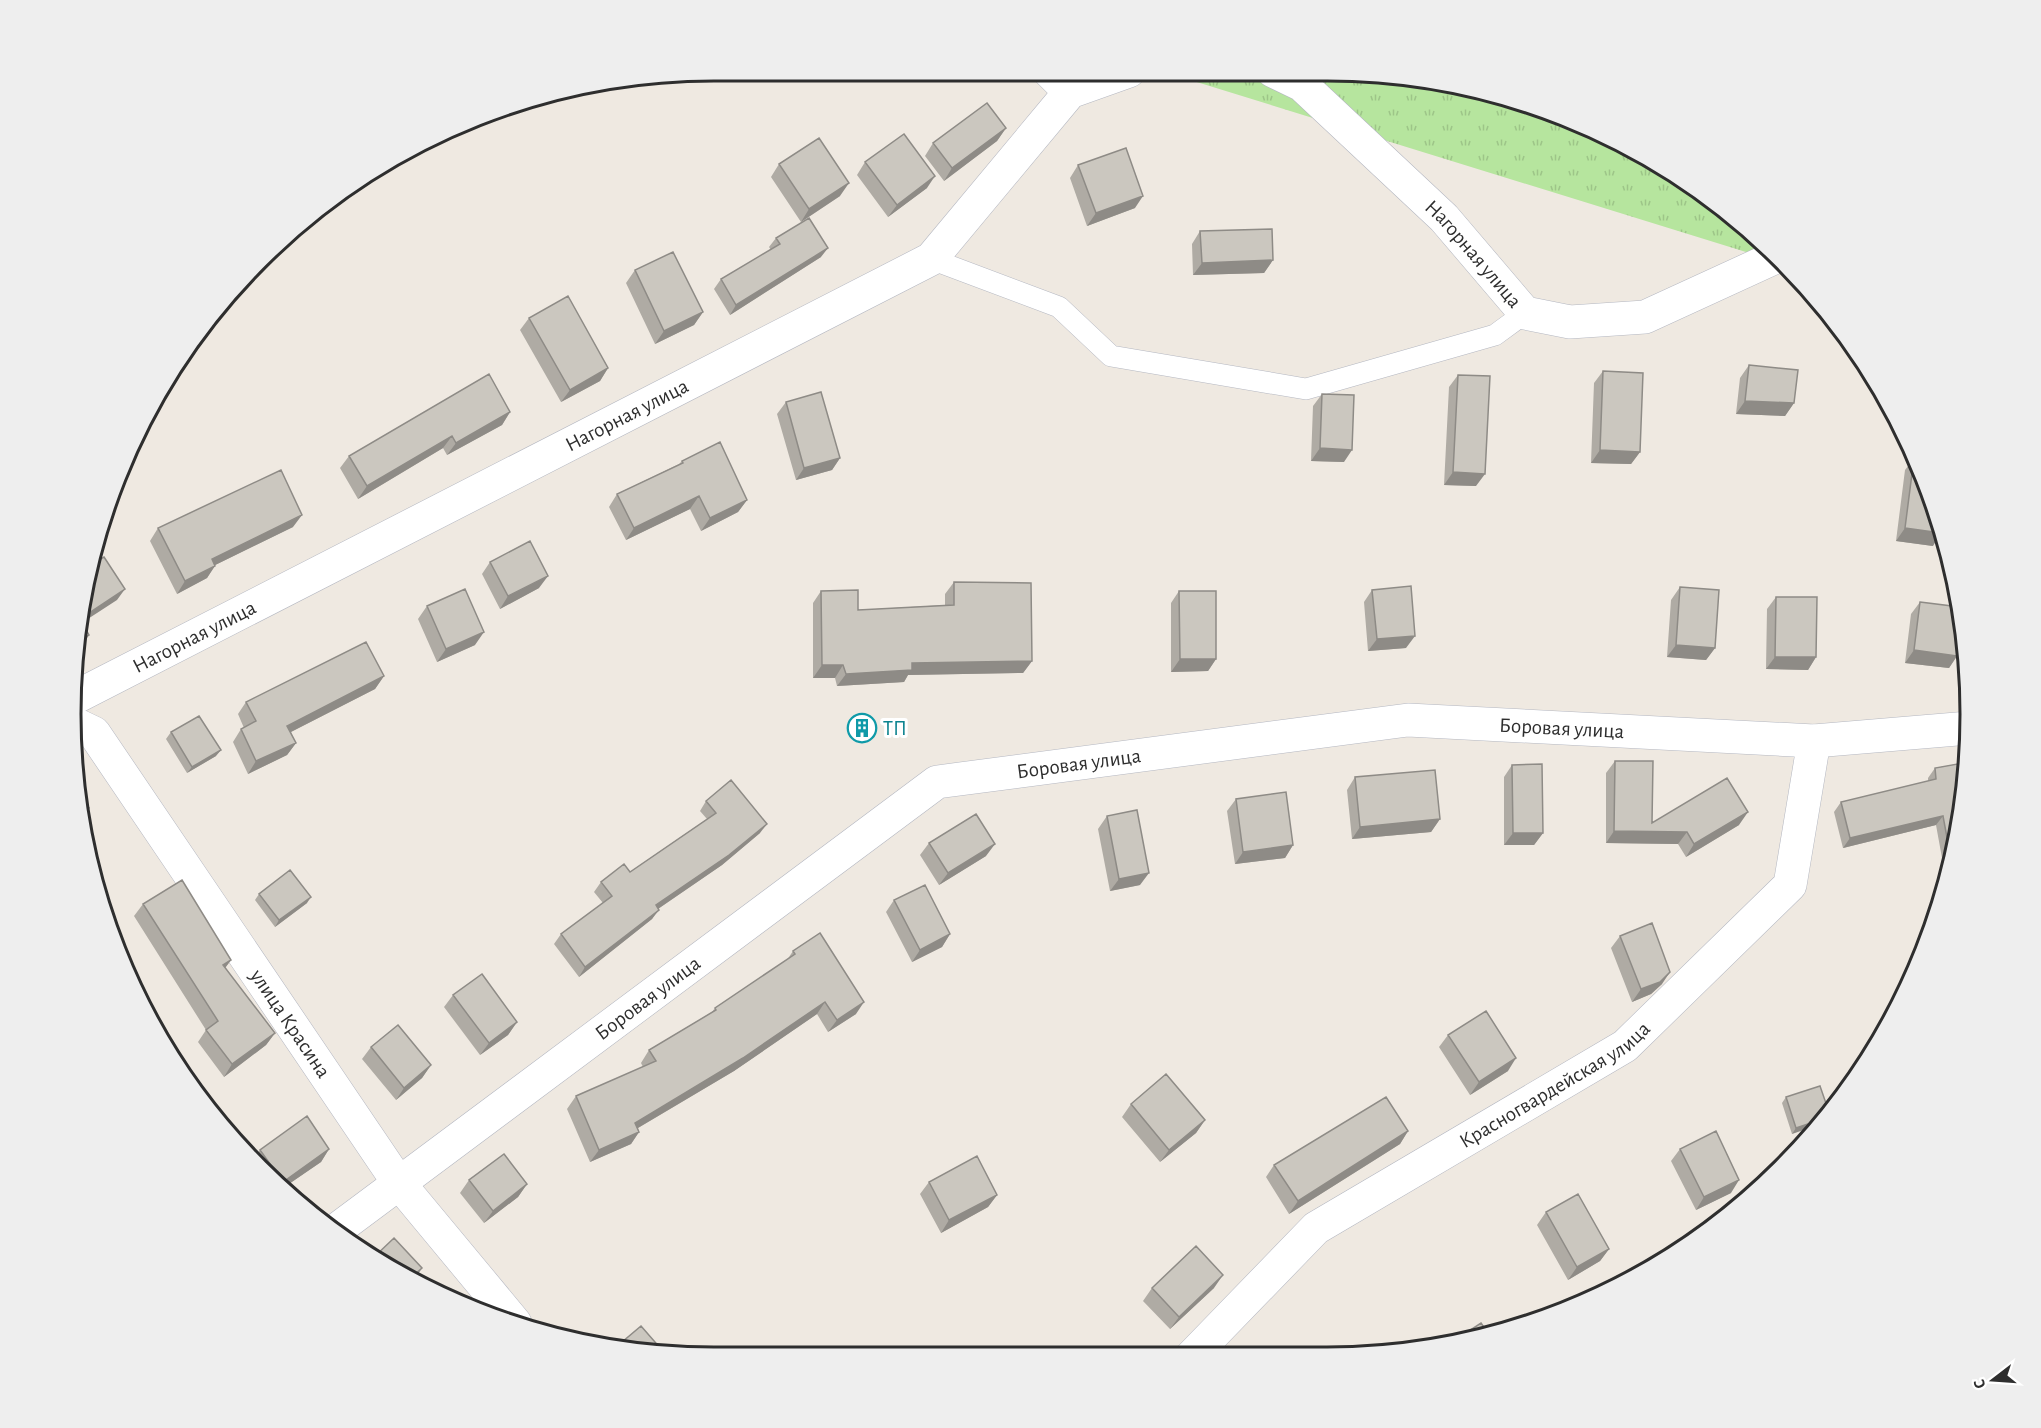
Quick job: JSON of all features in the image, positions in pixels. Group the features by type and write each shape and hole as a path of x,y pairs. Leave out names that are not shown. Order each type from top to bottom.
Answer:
{"street":[{"name":"Нагорная улица","path":"81,694 931,259 1059,81"},
{"name":"Нагорная улица","path":"1294,81 1302,85 1444,218 1526,313 1570,321 1645,316 1769,260"},
{"name":"Боровая улица","path":"342,1225 937,782 1408,720 1814,741 1960,729"},
{"name":"улица Красина","path":"81,727 94,733 398,1182 505,1311"},
{"name":"Красногвардейская улица","path":"1202,1347 1316,1228 1625,1046 1790,885 1814,741"}],"lane":[{"path":"931,259 1059,307 1111,356 1306,389 1495,335 1526,313"}],"green space":[{"path":"1193,81 1327,81 1410,86 1450,93 1530,115 1607,146 1644,166 1712,212 1778,270 1746,252"}],"building":[{"path":"987,103 1006,128 952,168 933,143"},
{"path":"904,134 935,176 897,205 865,162"},
{"path":"819,138 849,183 809,209 779,164"},
{"path":"1126,148 1143,196 1096,213 1078,165"},
{"path":"809,218 828,248 736,305 721,279 780,244 776,238"},
{"path":"1272,229 1273,260 1202,263 1200,231"},
{"path":"673,252 703,312 664,331 635,270"},
{"path":"568,296 608,368 570,390 529,318"},
{"path":"1749,365 1798,370 1794,403 1745,401"},
{"path":"1603,371 1643,373 1640,452 1600,450"},
{"path":"489,374 510,412 456,443 452,436 367,486 349,456"},
{"path":"1458,375 1490,376 1485,474 1453,472"},
{"path":"821,392 840,458 804,468 786,402"},
{"path":"1322,394 1354,395 1352,450 1320,448"},
{"path":"720,442 747,500 710,518 699,496 634,528 617,494 683,463 682,461"},
{"path":"281,470 302,515 212,559 215,566 185,581 158,528"},
{"path":"1912,472 1932,532 1905,528"},
{"path":"530,541 548,576 508,596 490,562"},
{"path":"104,557 125,589 89,613 93,591 101,559"},
{"path":"954,582 1031,583 1032,661 912,663 912,670 846,674 843,665 822,665 821,591 858,590 858,610 954,605"},
{"path":"1411,586 1415,636 1377,639 1372,590"},
{"path":"1680,587 1719,590 1715,648 1676,645"},
{"path":"465,589 484,632 446,649 427,606"},
{"path":"1179,591 1216,591 1216,659 1180,659"},
{"path":"1776,597 1817,597 1816,657 1775,657"},
{"path":"1920,602 1951,606 1957,656 1914,650"},
{"path":"366,642 384,676 287,726 296,743 256,761 241,729 256,721 246,702"},
{"path":"199,716 221,750 192,767 171,732"},
{"path":"1615,761 1653,761 1652,823 1727,778 1748,812 1694,844 1687,832 1614,831"},
{"path":"1542,764 1543,833 1513,833 1512,765"},
{"path":"1958,764 1947,840 1943,816 1850,838 1841,802 1936,779 1935,768"},
{"path":"1435,770 1440,819 1360,827 1355,777"},
{"path":"731,780 767,824 729,855 656,905 659,910 585,967 561,934 612,896 601,882 624,864 630,872 716,813 706,801"},
{"path":"1286,792 1293,845 1243,852 1236,799"},
{"path":"1137,810 1149,873 1119,879 1107,816"},
{"path":"976,814 995,844 948,873 929,843"},
{"path":"290,870 311,897 279,920 259,894"},
{"path":"182,880 231,960 223,965 275,1033 232,1064 206,1030 218,1021 143,904"},
{"path":"925,885 950,934 920,950 894,900"},
{"path":"1652,923 1670,972 1660,982 1641,989 1620,936"},
{"path":"820,933 864,1002 837,1020 825,1002 743,1058 635,1123 639,1132 599,1150 576,1096 656,1061 649,1050 716,1010 715,1008 795,954 793,951"},
{"path":"482,974 517,1022 489,1043 453,995"},
{"path":"1486,1011 1516,1058 1479,1082 1448,1035"},
{"path":"398,1025 431,1065 404,1088 371,1047"},
{"path":"1166,1074 1205,1120 1169,1150 1131,1104"},
{"path":"1820,1086 1826,1103 1809,1124 1796,1128 1786,1097"},
{"path":"1386,1097 1408,1131 1298,1201 1274,1165"},
{"path":"307,1116 329,1149 286,1180 273,1169 260,1150"},
{"path":"1716,1131 1739,1180 1704,1197 1680,1149"},
{"path":"504,1154 527,1184 493,1211 469,1180"},
{"path":"977,1156 997,1195 949,1220 929,1182"},
{"path":"1578,1194 1609,1249 1577,1267 1546,1212"},
{"path":"394,1238 422,1268 417,1273 380,1251"},
{"path":"1196,1246 1223,1275 1179,1317 1152,1288"},
{"path":"1481,1323 1484,1327 1470,1330"},
{"path":"641,1326 657,1344 631,1342 624,1341"}],"place":[{"name":"ТП","path":"862,728"}]}
